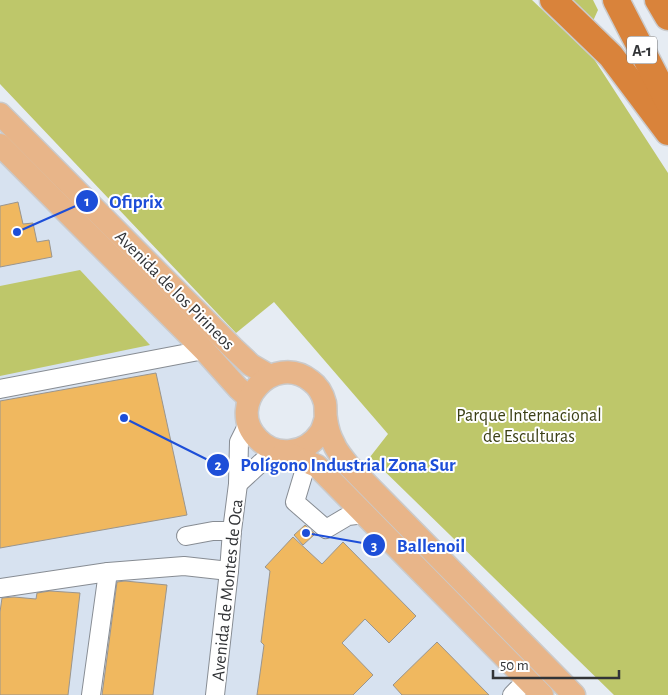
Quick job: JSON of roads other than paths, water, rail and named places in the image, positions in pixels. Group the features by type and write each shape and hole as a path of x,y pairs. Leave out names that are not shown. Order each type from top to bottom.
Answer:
{"highway":[{"path":"553,0 611,56 668,132"},
{"name":"A-1","path":"616,0 668,101"},
{"name":"A-1","path":"658,0 668,17"}],"main road":[{"name":"Avenida de los Pirineos","path":"0,114 233,348 251,365 270,376"},
{"name":"Avenida de los Pirineos","path":"0,146 204,350 249,398"},
{"path":"527,690 317,466 262,444 248,424 247,411 249,398 258,385 270,376 284,372 298,374 311,380 320,391 325,404 326,418 334,445 349,466 574,695"},
{"path":"282,452 298,450 311,443 321,432 326,418"}],"street":[{"path":"0,389 204,350"},
{"name":"Avenida de Montes de Oca","path":"215,695 230,571 240,442 248,424"},
{"name":"Avenida de Montes de Oca","path":"238,484 265,459 282,452"},
{"path":"307,462 296,502 326,529 348,516 364,514"},
{"path":"186,536 232,530"},
{"path":"0,588 108,572 184,566 230,571"},
{"path":"91,695 108,572"}],"place":[{"name":"Ofiprix","path":"17,232"},
{"name":"Polígono Industrial Zona Sur","path":"124,418"},
{"name":"Ballenoil","path":"306,533"}],"park label":[{"name":"Parque Internacional de Esculturas","path":"529,425"}]}
